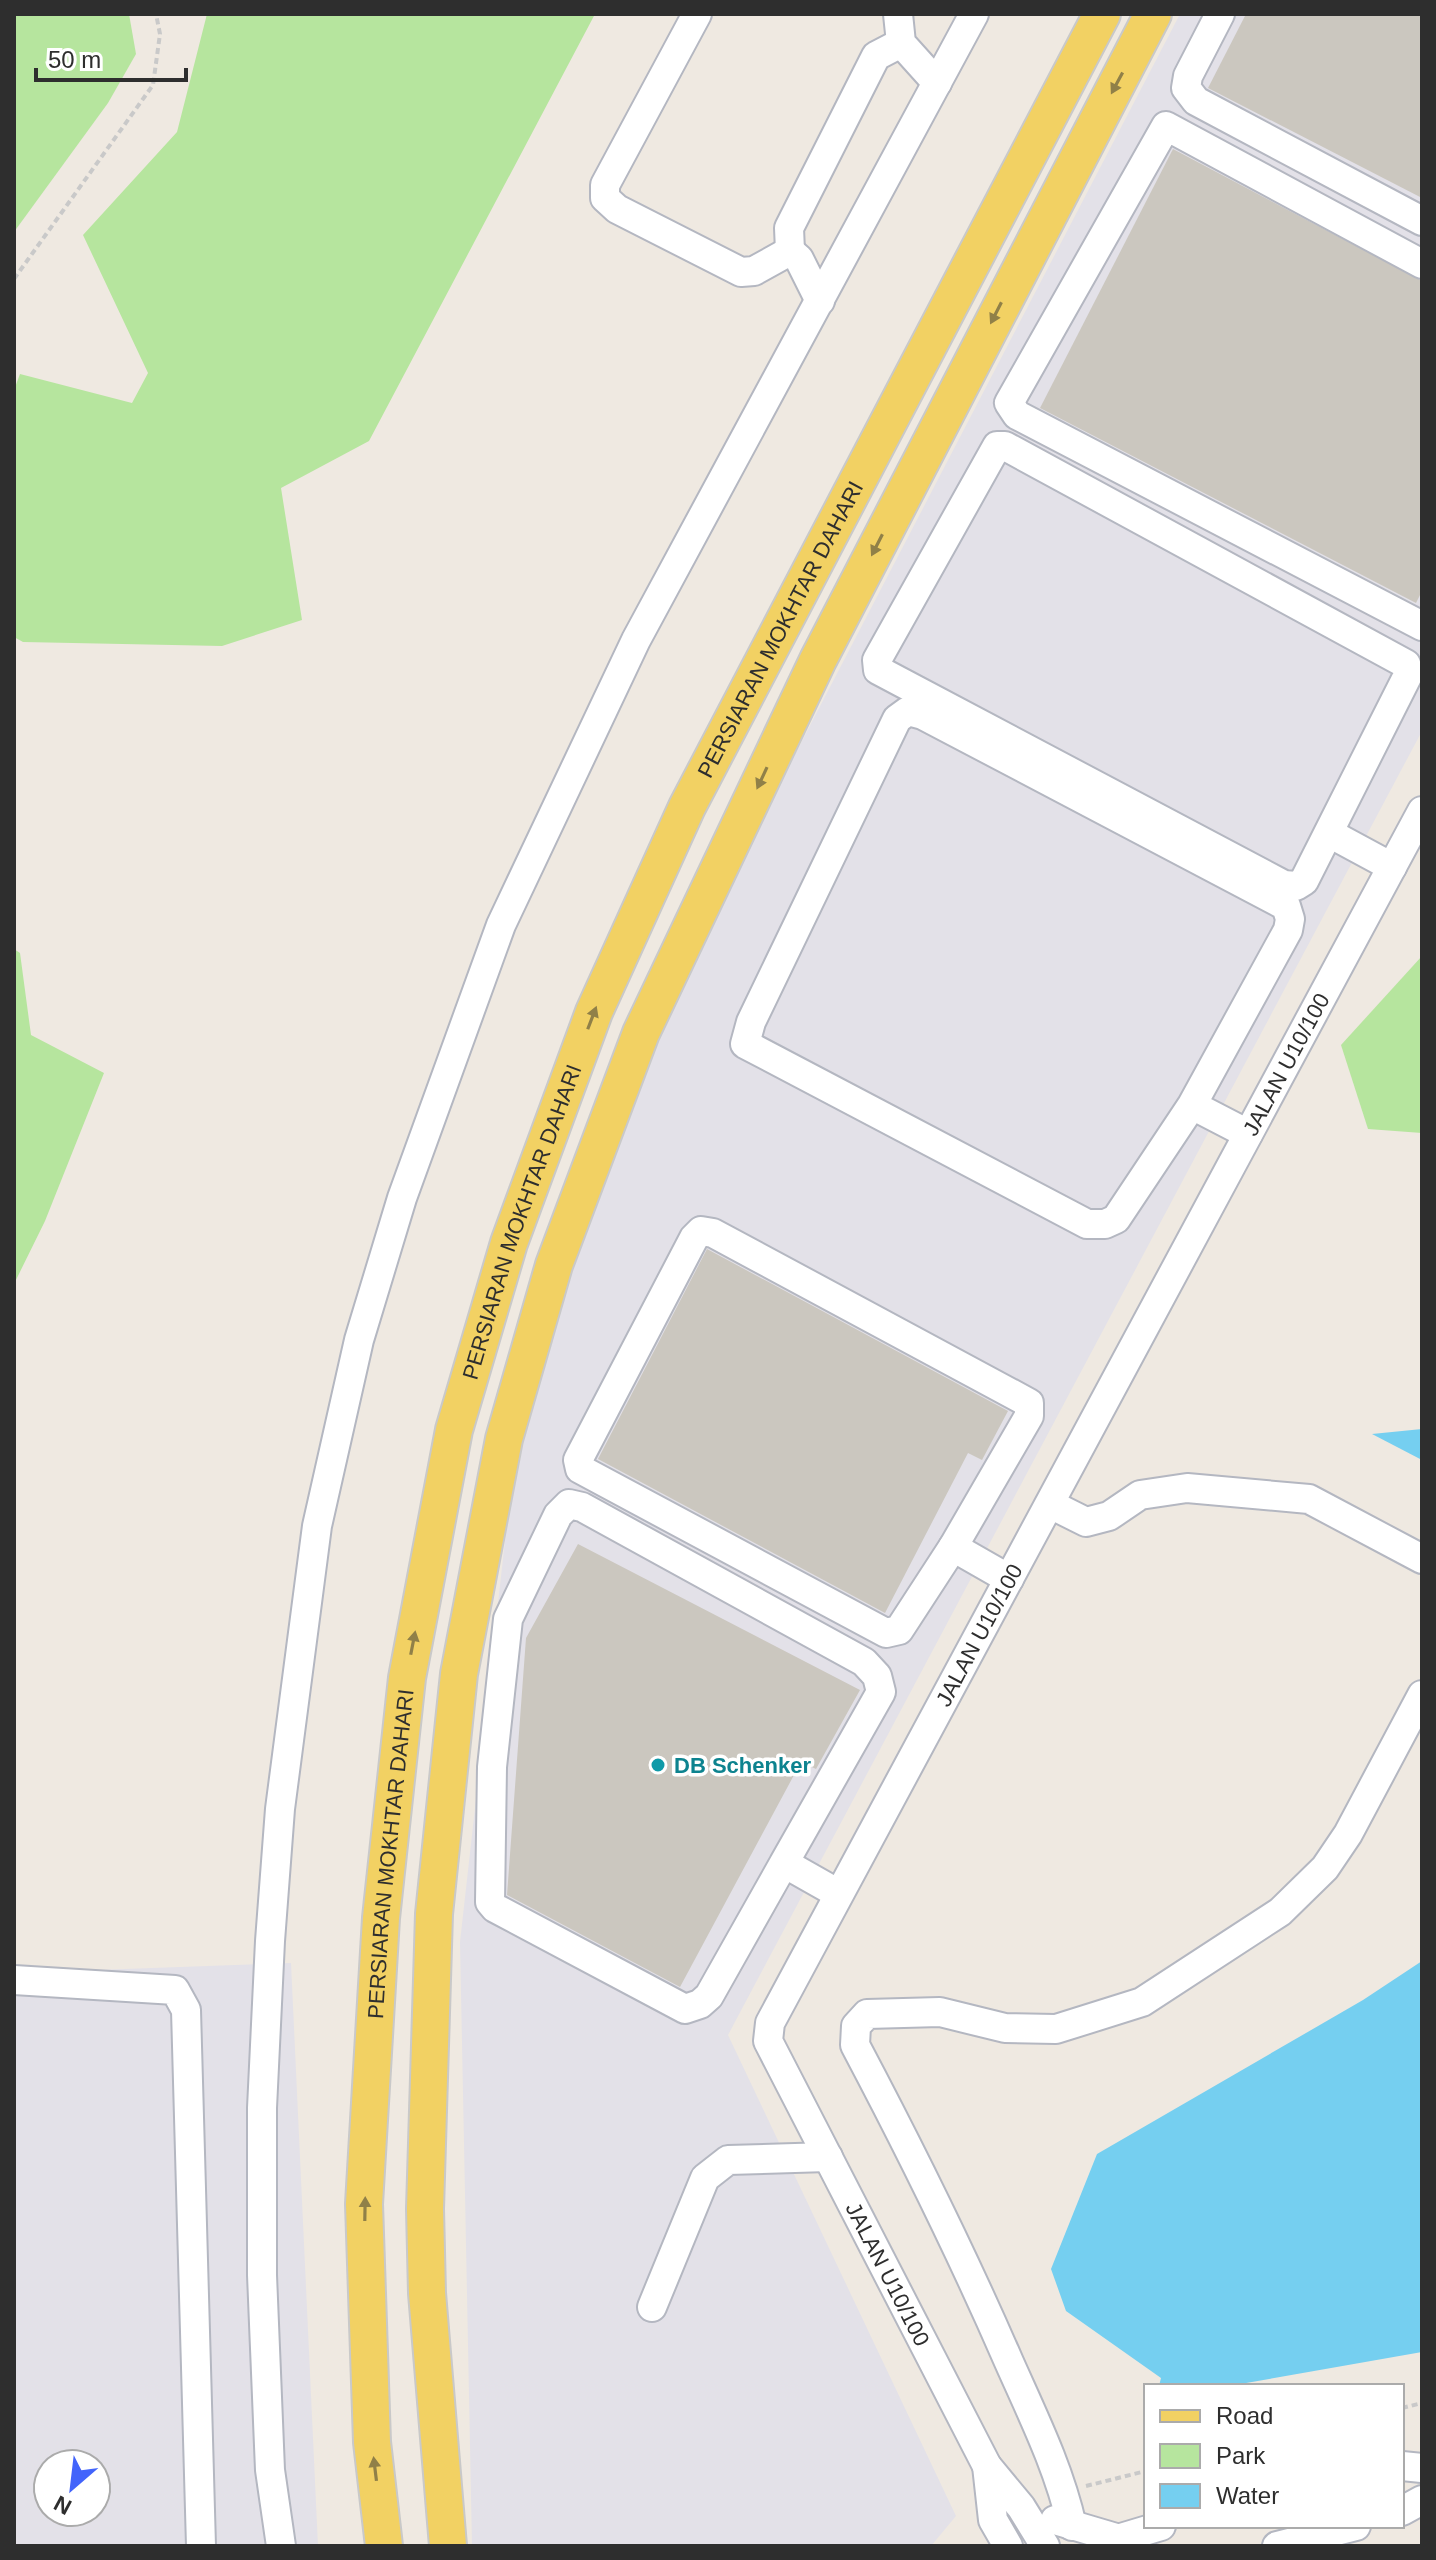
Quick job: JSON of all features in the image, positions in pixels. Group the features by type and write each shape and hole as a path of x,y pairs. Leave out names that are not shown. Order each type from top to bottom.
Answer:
{"main road":[{"name":"PERSIARAN MOKHTAR DAHARI","path":"384,2546 372,2442 364,2204 381,1918 407,1678 454,1430 509,1243 594,1012 687,807 1102,14"},
{"name":"PERSIARAN MOKHTAR DAHARI","path":"448,2546 427,2293 425,2209 434,1914 459,1674 504,1439 554,1265 641,1033 825,646 1153,14"}],"street":[{"path":"697,14 605,185 605,198 617,209 741,272 754,271 790,251"},
{"path":"898,14 901,43 937,83"},
{"path":"281,2546 270,2470 262,2275 262,2108 270,1941 280,1809 317,1526 359,1340 402,1198 501,925 636,640 974,14"},
{"path":"1220,14 1188,76 1186,88 1196,101 1422,221"},
{"path":"820,301 799,259 790,251 789,228 876,56 901,43"},
{"path":"1422,264 1166,126 1009,403 1017,415 1422,626"},
{"path":"997,446 1005,446 1406,664 1409,673 1329,833 1304,881 1296,886 1284,885 878,670 877,660 997,446"},
{"path":"908,711 923,715 1286,906 1290,919 1288,930 1192,1105 1116,1219 1105,1224 1087,1224 745,1044 751,1022 897,719 908,711"},
{"name":"JALAN U10/100","path":"1045,2546 1021,2507 987,2466 768,2041 770,2023 837,1893 1422,811"},
{"path":"1329,833 1392,867"},
{"path":"1192,1105 1248,1134"},
{"path":"701,1231 713,1233 1029,1403 1029,1416 953,1547 899,1630 886,1633 580,1469 578,1460 694,1238 701,1231"},
{"path":"1050,1504 1086,1522 1109,1516 1140,1495 1187,1488 1309,1499 1422,1559"},
{"path":"569,1504 582,1507 864,1662 877,1676 881,1692 784,1863 709,1996 700,2004 685,2009 495,1908 490,1902 492,1767 508,1619 558,1515 569,1504"},
{"path":"953,1547 1009,1579"},
{"path":"1072,2526 1064,2491 976,2287 855,2045 856,2026 867,2014 940,2012 1005,2028 1056,2029 1142,2002 1280,1912 1325,1868 1348,1834 1422,1695"},
{"path":"784,1863 837,1893"},
{"path":"14,1980 175,1990 186,2010 201,2546"},
{"path":"652,2307 705,2178 728,2160 828,2157"},
{"name":"JALAN U10/100","path":"987,2466 993,2520 1008,2546"},
{"path":"1404,2510 1422,2500"},
{"path":"1021,2507 1106,2542 1154,2528"},
{"path":"981,2546 993,2520"},
{"path":"1277,2546 1348,2528"}],"path":[{"path":"14,279 153,85 160,34 156,14"},
{"path":"14,266 18,271"},
{"path":"1064,2491 1144,2471"}],"shaded area":[{"path":"1180,14 1422,14 1422,731 728,2035 956,2516 931,2546 472,2546 460,1942 519,1416 687,962"},
{"path":"291,1963 318,2546 14,2546 14,1973"}],"green space":[{"path":"14,14 129,14 136,54 108,103 14,232"},
{"path":"207,14 595,14 369,441 281,488 302,620 222,646 23,642 14,637 14,390 20,374 132,403 148,373 83,235 177,132"},
{"path":"14,949 20,953 31,1035 104,1073 45,1221 14,1284"},
{"path":"1422,956 1422,1133 1368,1129 1341,1045"}],"water":[{"path":"1422,1429 1422,1460 1372,1434"},
{"path":"1422,1961 1422,2352 1240,2384 1160,2384 1161,2378 1066,2311 1051,2269 1097,2154 1363,2000"}],"building":[{"path":"1246,14 1422,14 1422,198 1208,88"},
{"path":"1173,149 1422,281 1422,591 1416,603 1040,408"},
{"path":"707,1249 1008,1411 982,1460 968,1453 885,1613 598,1459"},
{"name":"DB Schenker","path":"578,1544 860,1690 816,1769 801,1762 680,1987 507,1895 526,1638"}],"place":[{"name":"DB Schenker","path":"658,1765"}]}
